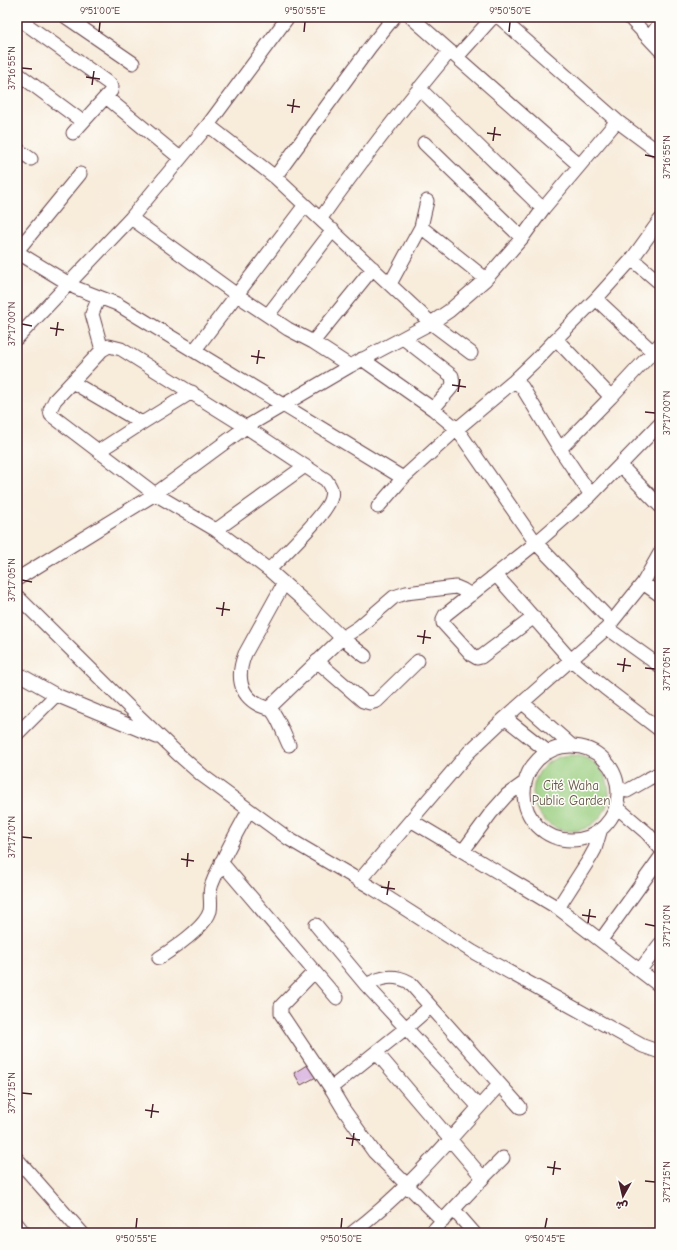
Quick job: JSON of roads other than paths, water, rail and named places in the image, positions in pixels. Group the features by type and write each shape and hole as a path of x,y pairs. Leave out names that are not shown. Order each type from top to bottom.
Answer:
{"street":[{"path":"66,17 133,63"},
{"path":"17,338 131,218 208,125 288,17"},
{"path":"274,177 394,17"},
{"path":"411,17 579,165"},
{"path":"321,218 419,88 493,17"},
{"path":"499,17 617,121 660,153"},
{"path":"629,17 660,50"},
{"path":"19,19 111,85 112,89 73,133"},
{"path":"649,38 660,24"},
{"path":"17,73 83,122"},
{"path":"419,88 543,209"},
{"path":"106,96 180,158"},
{"path":"17,579 155,494 246,427 362,359 404,338 449,311 486,279 522,238 543,209 617,121"},
{"path":"208,125 274,177 334,230 372,268 431,322 471,353"},
{"path":"424,144 522,238"},
{"path":"17,149 31,159"},
{"path":"80,174 17,252 68,283 117,304 403,478"},
{"path":"390,284 421,227 427,201"},
{"path":"194,351 305,205"},
{"path":"131,218 268,316 350,366"},
{"path":"378,506 403,478 456,429 514,381 536,360 596,299 632,259 660,220"},
{"path":"421,227 486,279"},
{"path":"268,316 334,230"},
{"path":"632,259 660,283"},
{"path":"312,342 372,268"},
{"path":"99,297 92,314 102,350"},
{"path":"560,449 611,398 656,348 596,299"},
{"path":"404,338 452,376 453,384 451,388 433,409"},
{"path":"556,339 611,398"},
{"path":"269,570 316,520 330,501 332,490 326,480 192,392 121,349 109,346 102,350 55,400 49,413 155,494 216,530 269,570 342,638 365,656"},
{"path":"362,359 433,409 456,429 536,543 609,625 660,666"},
{"path":"514,381 522,387 560,449 592,495"},
{"path":"72,382 142,423"},
{"path":"99,451 192,392"},
{"path":"534,617 481,657 475,657 443,623 443,618 445,615 536,543 592,495 660,425"},
{"path":"216,530 305,466"},
{"path":"621,466 660,506"},
{"path":"359,881 412,821 435,791 469,752 609,625 643,583 660,553"},
{"path":"496,575 570,659 660,730"},
{"path":"284,583 262,622 241,665 240,681 246,696 273,712 289,745"},
{"path":"643,583 660,595"},
{"path":"268,708 342,638 359,627 394,597 406,593 456,588 471,595"},
{"path":"17,596 128,706 203,776 289,839 473,952 643,1046 660,1052"},
{"path":"317,661 363,701 370,703 377,701 418,661"},
{"path":"17,673 56,695 164,740"},
{"path":"17,734 56,695"},
{"path":"524,703 572,746"},
{"path":"118,721 128,706"},
{"path":"505,718 548,752"},
{"path":"558,908 595,849 600,832 611,819 618,803 619,788 615,774 608,763 598,754 586,748 572,746 559,747 548,752 537,760 529,770 524,783 524,799 528,815 538,828 552,837 568,841 585,839 600,832"},
{"path":"619,788 627,791 648,778 660,773"},
{"path":"463,851 491,813 507,796 524,783"},
{"path":"618,803 619,808 636,822 660,848"},
{"path":"159,958 182,943 204,921 210,911 211,886 221,862 249,810"},
{"path":"412,821 558,908 660,986"},
{"path":"601,940 660,858"},
{"path":"221,862 337,998"},
{"path":"316,925 366,985 479,1107"},
{"path":"640,970 660,944"},
{"path":"314,972 282,1006 281,1014 331,1088 344,1110 374,1152 443,1221"},
{"path":"366,985 374,980 388,977 402,979 409,982 520,1107"},
{"path":"331,1088 430,1007"},
{"path":"376,1052 483,1178"},
{"path":"352,1233 368,1229 406,1185 499,1085"},
{"path":"431,1233 503,1158"},
{"path":"17,1159 79,1232"},
{"path":"454,1210 474,1233"},
{"path":"17,1224 24,1233"}],"park label":[{"name":"Cité Waha Public Garden","path":"571,792"}]}
